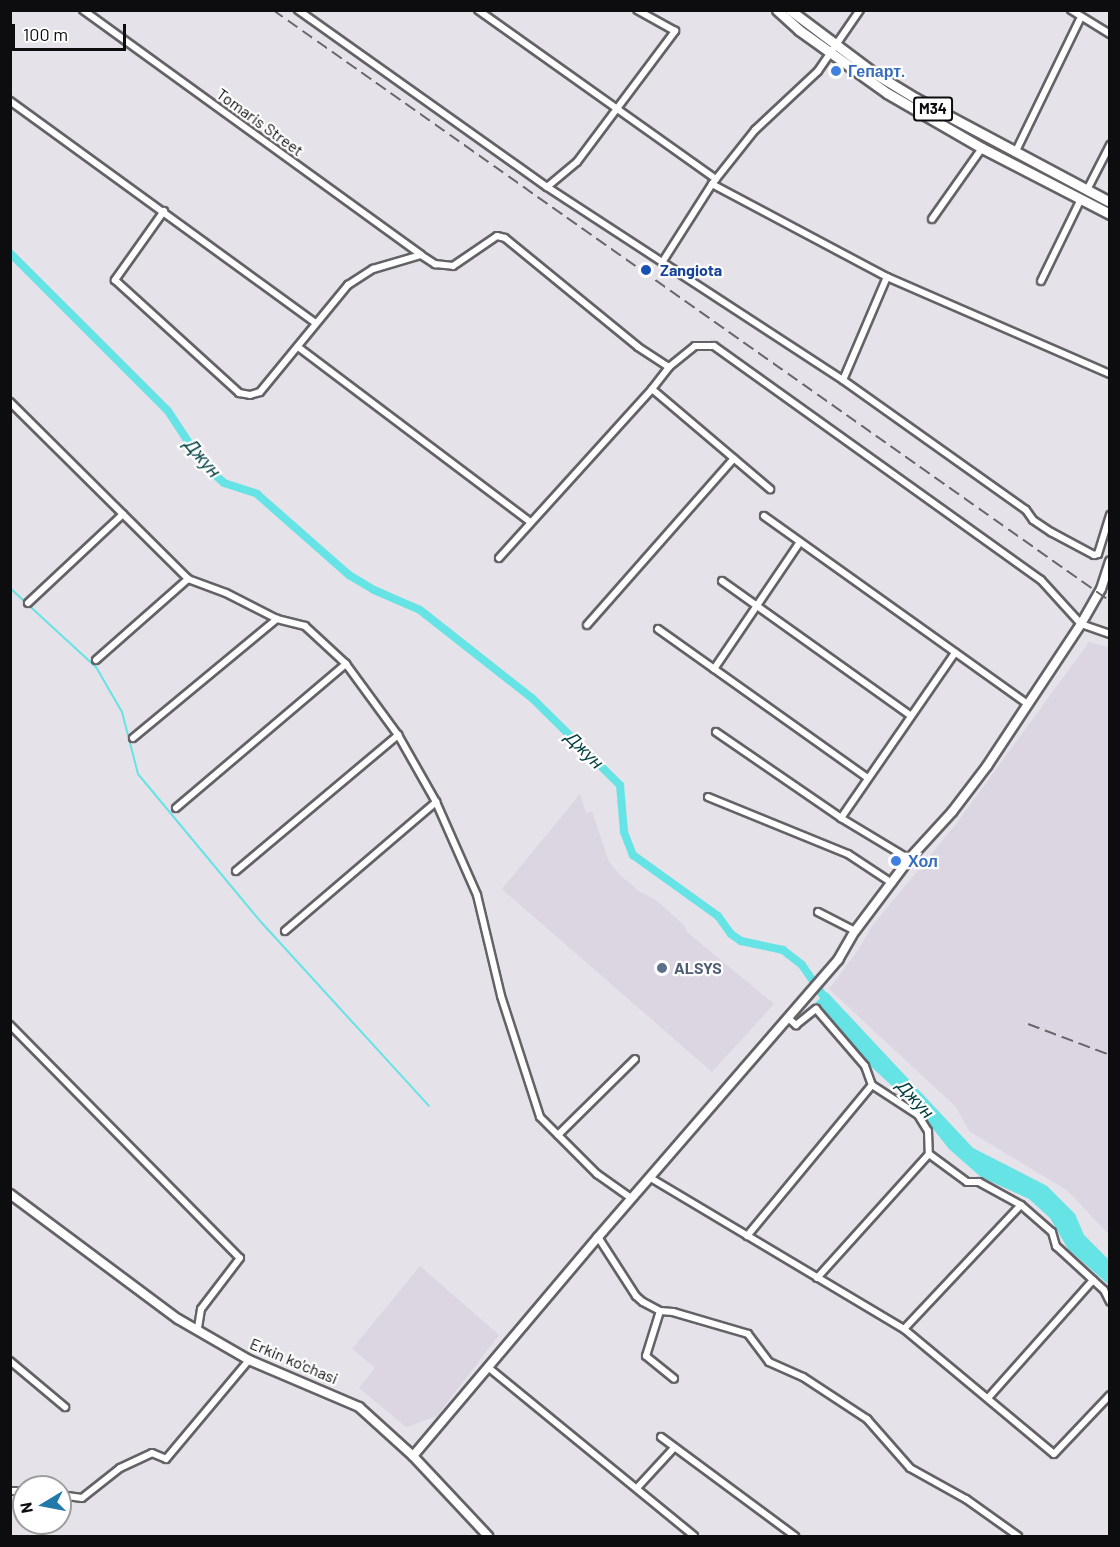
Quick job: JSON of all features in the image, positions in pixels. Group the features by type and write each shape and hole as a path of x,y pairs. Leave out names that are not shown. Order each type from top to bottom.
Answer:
{"main road":[{"name":"M34","path":"777,10 887,93 982,148 1110,214"},
{"name":"M34","path":"790,10 833,50 1015,153 1110,202"},
{"path":"412,1456 649,1177 838,960 855,932 909,859 952,812 1028,704 1081,624 1101,589 1109,564"},
{"name":"Erkin ko'chasi","path":"10,1194 178,1320 198,1329 249,1360 359,1407 412,1456 488,1536"}],"street":[{"name":"Tomaris Street","path":"83,10 435,264 453,266 492,237 505,238 638,347 669,368"},
{"path":"298,10 547,187 843,380 1026,510 1045,528 1072,544 1098,554 1110,515"},
{"path":"478,10 617,108 714,181 887,277 1110,374"},
{"path":"547,187 577,162 675,31 638,10"},
{"path":"663,261 714,181 755,130 818,71 861,10"},
{"path":"1071,10 1110,34"},
{"path":"1015,153 1081,17"},
{"path":"10,101 315,323"},
{"path":"1087,190 1110,145"},
{"path":"932,219 982,148"},
{"path":"1041,281 1081,200"},
{"path":"164,211 115,280 239,393 250,395 260,392 348,285 373,269 422,255"},
{"path":"843,380 887,277"},
{"path":"499,558 652,390 669,368 695,346 714,345 1041,580 1081,624 1110,634"},
{"path":"298,347 530,522"},
{"path":"652,390 770,489"},
{"path":"10,402 188,579 226,593 277,619 305,626 346,664 398,735 436,802 477,895 501,996 540,1117 597,1174 631,1198"},
{"path":"587,625 734,458"},
{"path":"28,603 123,514"},
{"path":"764,516 1028,704"},
{"path":"714,669 800,542"},
{"path":"96,660 188,579"},
{"path":"722,581 911,716"},
{"path":"133,738 277,619"},
{"path":"658,629 868,778"},
{"path":"841,818 955,653"},
{"path":"176,808 346,664"},
{"path":"716,732 841,818 909,859"},
{"path":"236,871 398,735"},
{"path":"708,797 848,854 892,883"},
{"path":"285,931 436,802"},
{"path":"818,912 855,932"},
{"path":"788,1018 796,1025 816,1009 865,1066 872,1085 918,1116 928,1131 929,1154 817,1278"},
{"path":"10,1025 240,1258 201,1309 198,1329"},
{"path":"558,1135 635,1059"},
{"path":"747,1236 872,1085"},
{"path":"929,1154 967,1182 979,1182 1021,1205 1052,1232 1056,1246 1104,1290 1110,1302"},
{"path":"649,1177 904,1329 1054,1454 1110,1395"},
{"path":"904,1329 1021,1205"},
{"path":"598,1237 636,1296 660,1311 673,1312 748,1334 769,1362 803,1377 867,1419 910,1468 966,1499 1016,1536"},
{"path":"988,1398 1093,1280"},
{"path":"660,1311 646,1356 674,1379"},
{"path":"72,1497 82,1498 120,1468 152,1453 166,1459 249,1360"},
{"path":"10,1361 65,1407"},
{"path":"489,1368 694,1536"},
{"path":"661,1437 673,1449 795,1536"},
{"path":"637,1488 673,1449"}],"shaded area":[{"path":"1089,642 1110,648 1109,1235 1068,1191 969,1131 956,1107 829,989 859,949 872,926 956,824"},
{"name":"ALSYS","path":"580,794 586,813 592,811 609,862 620,875 640,892 656,900 684,925 688,933 774,1004 712,1072 502,889"},
{"path":"420,1266 499,1335 437,1416 406,1427 359,1388 375,1368 352,1349"}],"water":[{"path":"827,992 973,1148 1047,1186 1075,1214 1084,1235 1109,1260 1109,1285 1068,1249 1050,1218 1029,1199 981,1177 949,1149 919,1111 851,1048 840,1029 815,1003"}],"waterway":[{"name":"Джун","path":"10,253 168,411 203,464 224,483 257,494 349,575 374,590 420,610 532,698 620,785 624,832 633,855 718,916 731,934 741,941 783,950 802,965 829,1004"},
{"path":"10,588 96,667 122,712 138,774 261,922 429,1106"}],"railway":[{"path":"273,10 1110,601"},
{"path":"1028,1024 1110,1055"}],"place":[{"name":"Гепарт.","path":"836,71"},
{"name":"Zangiota","path":"646,270"},
{"name":"Хол","path":"896,861"},
{"name":"ALSYS","path":"662,968"}]}
